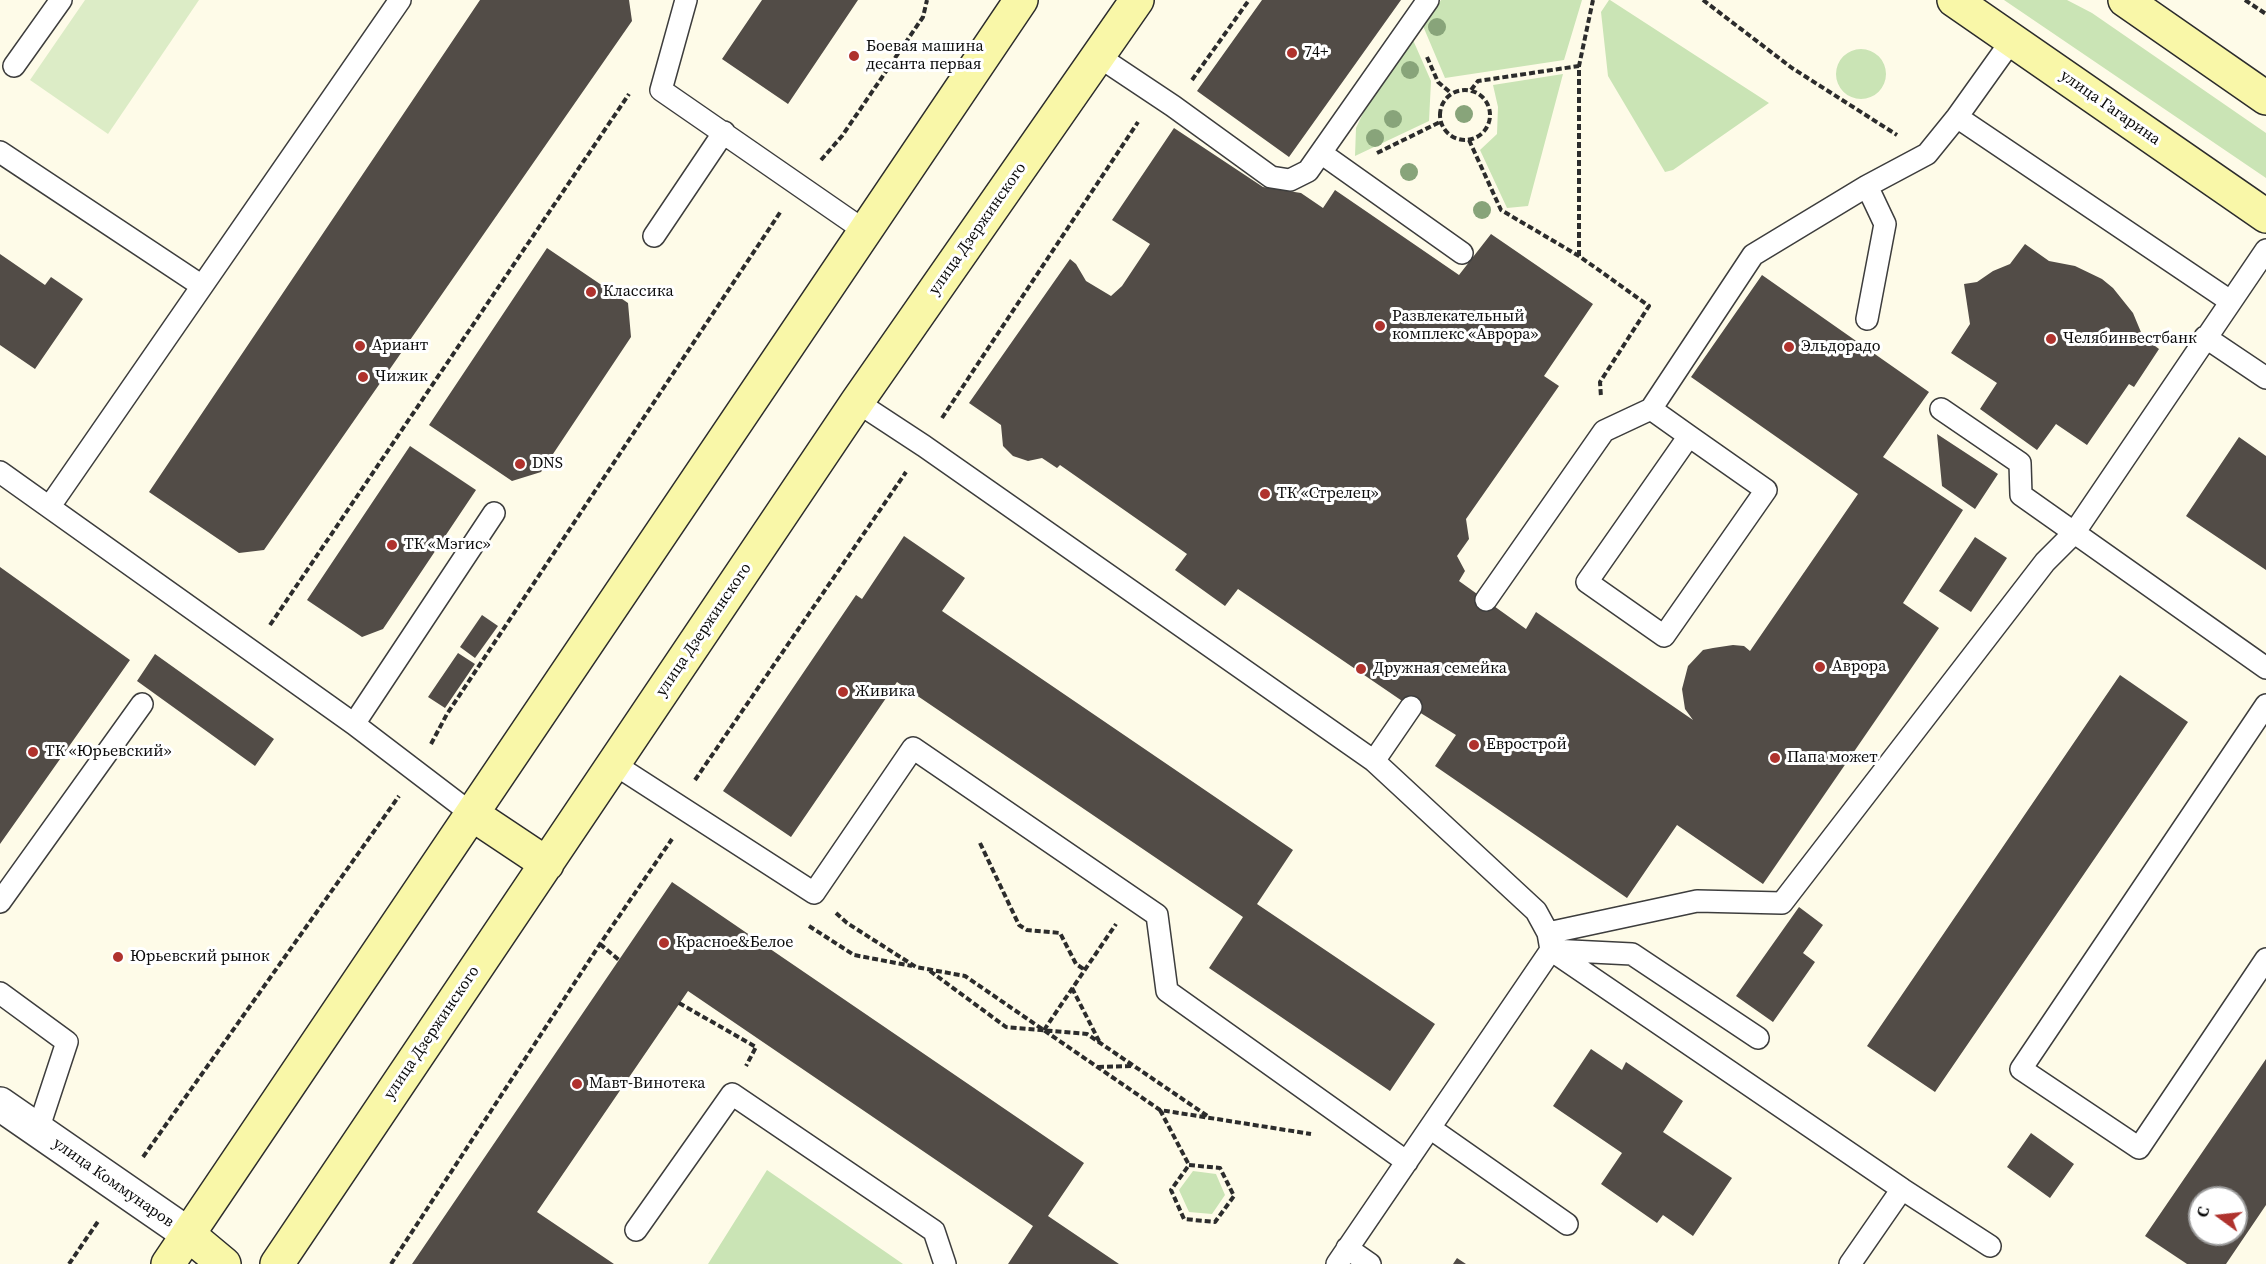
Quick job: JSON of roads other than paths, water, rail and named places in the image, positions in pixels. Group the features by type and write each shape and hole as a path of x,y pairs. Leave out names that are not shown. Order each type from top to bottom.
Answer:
{"main road":[{"path":"168,1264 1021,0"},
{"name":"улица Дзержинского","path":"277,1264 857,402 1137,0"},
{"name":"улица Гагарина","path":"1954,0 2266,216"},
{"path":"2125,0 2266,98"},
{"path":"472,814 547,864"},
{"name":"улица Коммунаров","path":"188,1234 224,1264"}],"street":[{"name":"улица Коммунаров","path":"0,1104 188,1234"}],"lane":[{"path":"14,66 61,0"},
{"path":"50,506 400,0"},
{"path":"686,0 661,90 865,231"},
{"path":"1098,56 1173,106 1271,177 1290,180 1308,171 1428,0"},
{"path":"1486,600 1604,431 1651,409 1753,255 1868,186 1927,154 1957,117 2012,40"},
{"path":"1957,117 2230,301"},
{"path":"654,236 724,132"},
{"path":"0,152 202,286"},
{"path":"1321,153 1462,253"},
{"path":"1867,319 1885,224 1868,186"},
{"path":"1370,1264 1342,1256 1430,1128 1550,941 1696,902 1782,903 2045,562 2074,533 2266,250"},
{"path":"2205,337 2266,378"},
{"path":"857,402 924,446 1374,761 1536,911 1550,941 1902,1189 1990,1246"},
{"path":"1651,409 1766,490 1664,636 1587,582 1689,436"},
{"path":"1941,409 2020,463 2021,495 2266,668"},
{"path":"0,472 354,724 472,814"},
{"path":"354,724 494,513"},
{"path":"0,902 142,704"},
{"path":"2266,705 2021,1070 2139,1148 2266,959"},
{"path":"1374,761 1411,707"},
{"path":"614,764 814,892 913,748 1157,915 1167,992 1407,1162"},
{"path":"1550,941 1632,954 1758,1038"},
{"path":"0,993 67,1042 38,1130"},
{"path":"636,1230 732,1094 934,1231 945,1264"},
{"path":"1430,1128 1568,1224"},
{"path":"1850,1264 1902,1189"}],"place":[{"name":"74+","path":"1292,53"},
{"name":"Боевая машина десанта первая","path":"854,56"},
{"name":"Классика","path":"591,292"},
{"name":"Развлекательный комплекс «Аврора»","path":"1380,326"},
{"name":"Челябинвестбанк","path":"2051,339"},
{"name":"Ариант","path":"360,346"},
{"name":"Эльдорадо","path":"1789,347"},
{"name":"Чижик","path":"363,377"},
{"name":"DNS","path":"520,464"},
{"name":"ТК «Стрелец»","path":"1265,494"},
{"name":"ТК «Мэгис»","path":"392,545"},
{"name":"Аврора","path":"1820,667"},
{"name":"Дружная семейка","path":"1361,669"},
{"name":"Живика","path":"843,692"},
{"name":"Еврострой","path":"1474,745"},
{"name":"ТК «Юрьевский»","path":"33,752"},
{"name":"Папа может","path":"1775,758"},
{"name":"Красное&Белое","path":"664,943"},
{"name":"Юрьевский рынок","path":"118,957"},
{"name":"Мавт-Винотека","path":"577,1084"}]}
